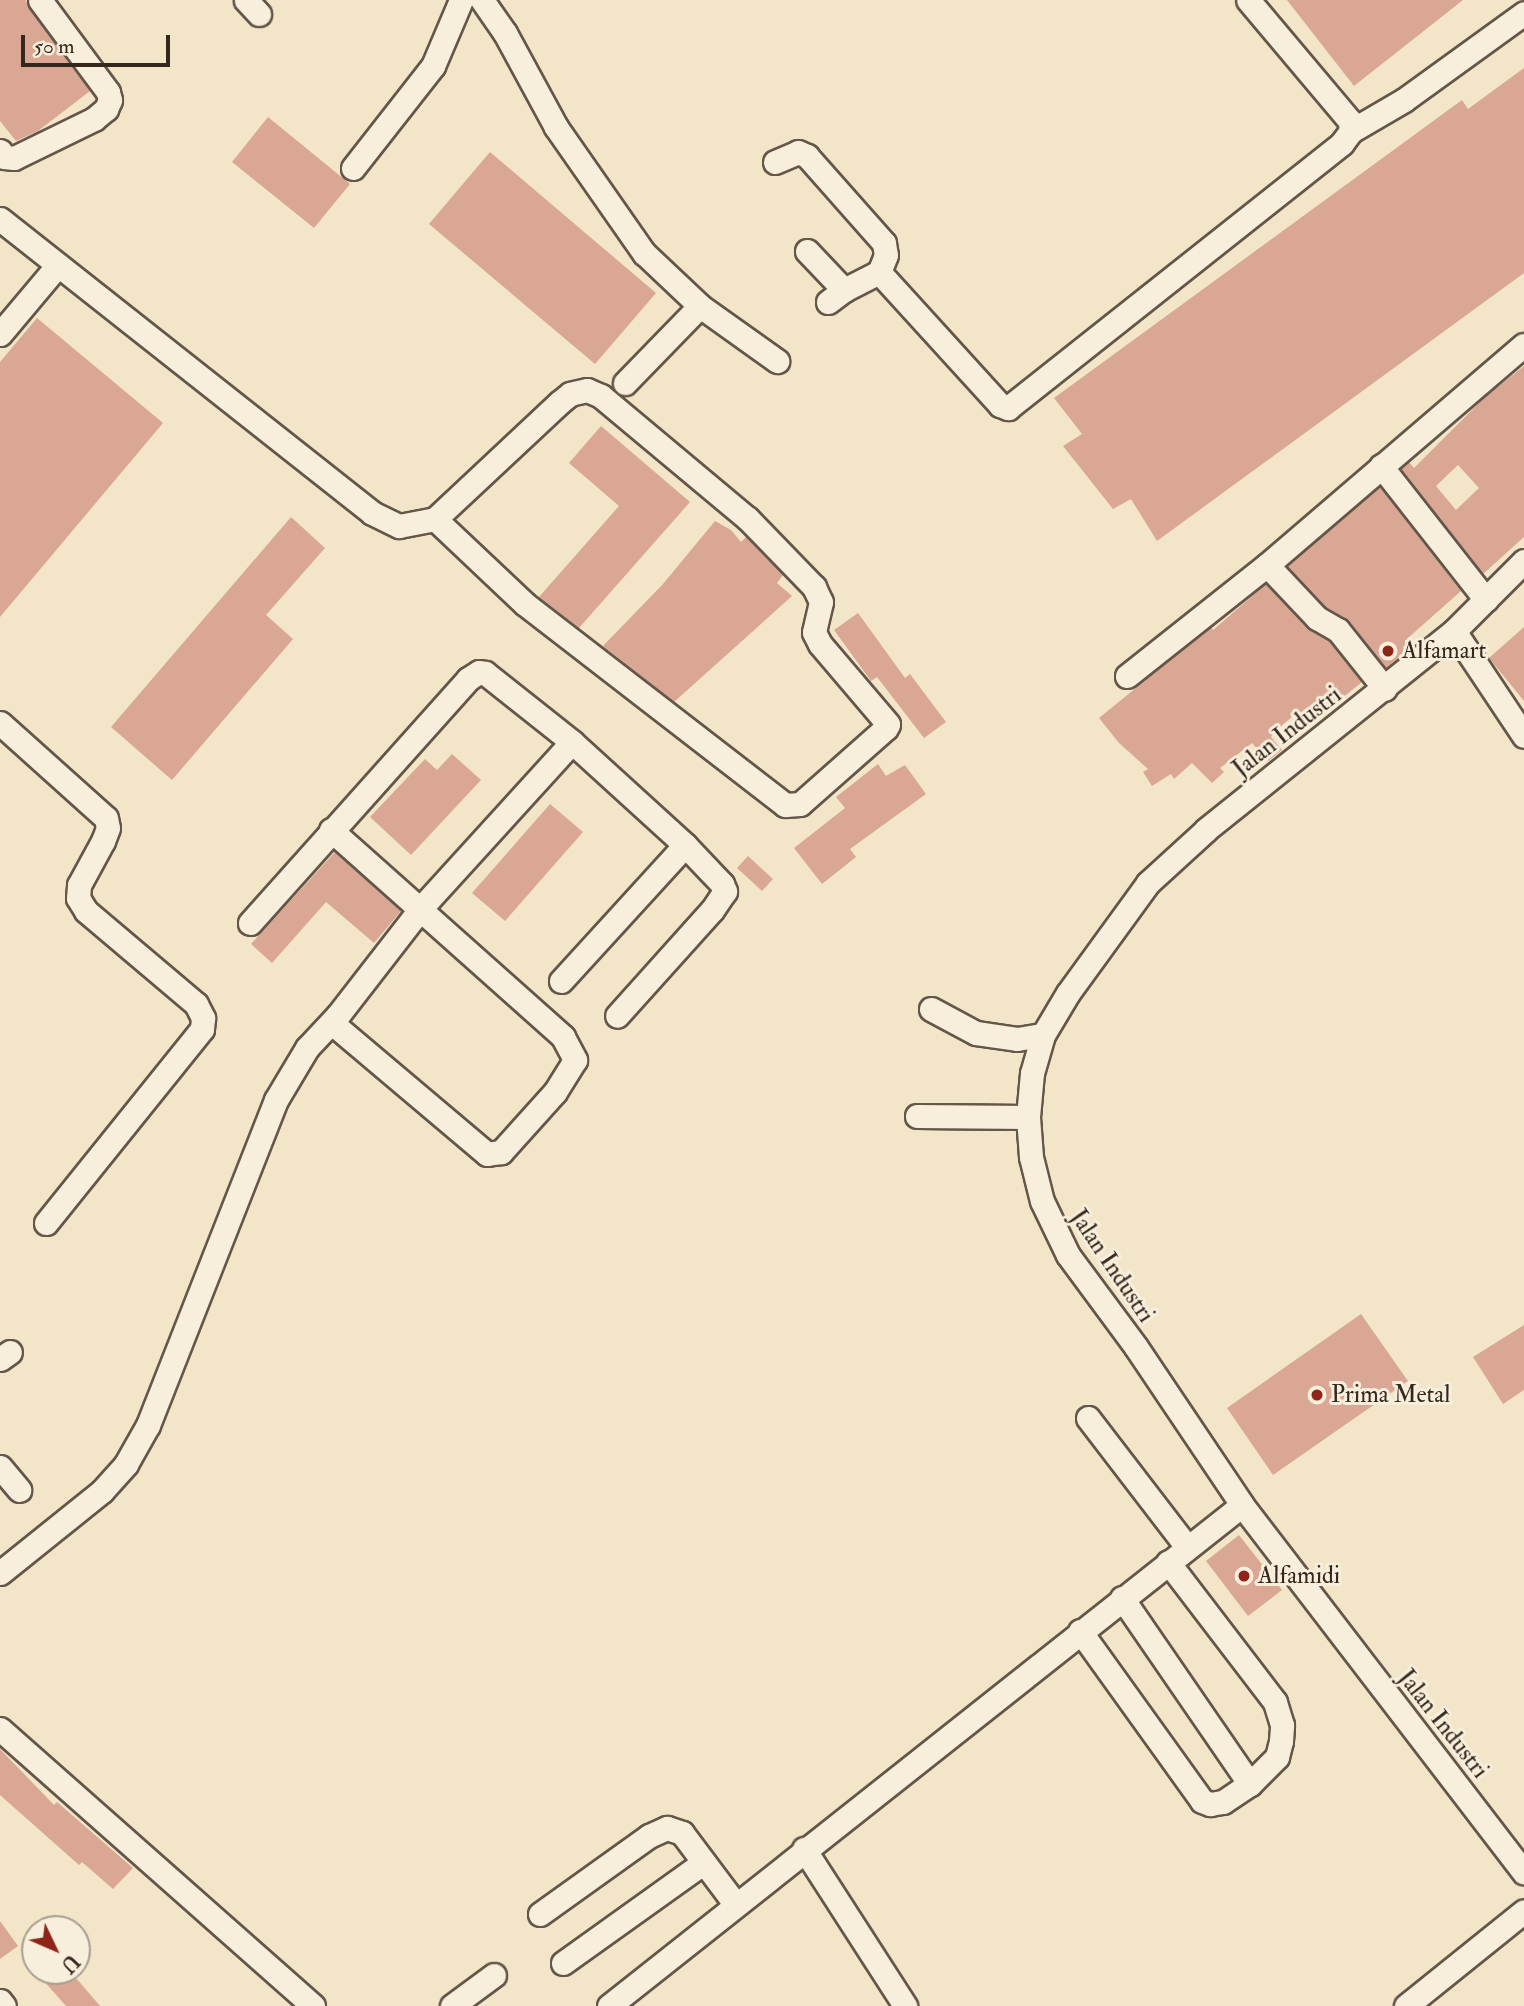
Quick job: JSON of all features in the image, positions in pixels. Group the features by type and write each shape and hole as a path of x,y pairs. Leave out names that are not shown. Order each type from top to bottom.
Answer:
{"street":[{"path":"0,151 4,156 14,158 94,119 106,109 110,100 108,92 40,0"},
{"path":"353,168 433,66 461,0"},
{"path":"482,0 505,33 556,127 644,253 700,306 777,361"},
{"path":"1248,0 1350,121 1351,131"},
{"path":"878,272 1000,405 1007,408 1342,143 1351,131 1404,100 1524,13"},
{"path":"775,163 798,152 807,156 884,243 886,255 878,272 836,296 807,250"},
{"path":"0,219 372,513 399,526 435,519 559,401 570,394 587,390 601,396 748,519 814,587 821,602 814,632 820,644 888,724 800,804 785,805 524,604 435,519"},
{"path":"0,334 58,265"},
{"path":"625,383 700,306"},
{"path":"1127,676 1267,565 1524,345"},
{"path":"1381,466 1486,600"},
{"name":"Jalan Industri","path":"1524,561 1454,631 1206,830 1148,883 1068,993 1043,1035 1032,1073 1027,1117 1031,1157 1042,1201 1059,1239 1242,1505 1524,1872"},
{"path":"1267,565 1317,618 1338,630 1385,689"},
{"path":"1454,631 1524,736"},
{"path":"250,923 468,679 479,672 499,682 572,741 685,845 722,884 725,891 712,910 617,1016"},
{"path":"0,723 106,818 108,828 103,841 79,885 78,898 86,911 196,1004 203,1018 202,1029 46,1223"},
{"path":"0,1573 103,1491 126,1464 148,1425 276,1100 289,1074 421,908 572,741"},
{"path":"331,831 421,908 563,1037 575,1060 555,1093 501,1152 487,1154 332,1023"},
{"path":"561,981 685,845"},
{"path":"931,1010 976,1032 1017,1039 1043,1035"},
{"path":"917,1116 1027,1117"},
{"path":"1088,1418 1187,1547"},
{"path":"0,1466 19,1490"},
{"path":"609,2006 1242,1505"},
{"path":"1080,1631 1202,1801 1210,1804 1223,1802 1250,1784 1277,1757 1282,1741 1282,1725 1275,1702 1168,1562"},
{"path":"1122,1598 1250,1784"},
{"path":"0,1729 313,2006"},
{"path":"540,1914 649,1836 667,1828 682,1833 736,1905"},
{"path":"804,1849 905,2006"},
{"path":"563,1963 704,1862"},
{"path":"1406,2006 1524,1911"},
{"path":"452,2006 494,1975"},
{"path":"0,2001 4,2006"}],"building":[{"path":"0,0 26,0 29,8 90,91 38,131 16,141 0,121"},
{"path":"1287,0 1463,0 1354,86"},
{"path":"1524,68 1524,273 1157,541 1131,499 1113,509 1063,446 1082,434 1054,398 1462,100 1468,109"},
{"path":"268,117 350,184 314,228 232,162"},
{"path":"490,152 656,293 595,364 429,224"},
{"path":"37,318 163,423 0,617 0,362"},
{"path":"1524,366 1524,537 1483,574 1401,469 1409,462 1414,468 1484,398","holes":["1458,465 1479,488 1456,510 1436,486"]},
{"path":"601,426 690,502 579,628 539,597 619,506 569,463"},
{"path":"1380,487 1461,591 1408,638 1414,645 1386,668 1349,621 1326,607 1287,566"},
{"path":"291,517 325,548 266,615 293,639 172,780 111,727"},
{"path":"715,521 731,530 741,542 746,537 783,575 777,583 792,596 674,702 603,646 663,584"},
{"path":"1266,584 1307,628 1329,641 1362,682 1310,724 1299,711 1274,732 1271,737 1282,750 1268,761 1252,743 1220,768 1224,772 1212,783 1192,763 1174,779 1171,774 1152,786 1143,772 1148,769 1119,743 1099,718 1211,627 1213,630"},
{"path":"858,613 905,678 910,674 946,722 924,738 877,677 871,681 834,630"},
{"path":"1524,627 1524,701 1489,658"},
{"path":"452,754 481,780 411,855 370,817 425,759 437,770"},
{"path":"878,764 886,776 905,765 926,794 850,849 856,857 822,884 794,848 845,808 836,797"},
{"path":"550,804 583,832 505,921 472,893"},
{"path":"335,852 401,911 374,943 326,902 272,963 251,944"},
{"path":"748,856 773,879 762,891 737,868"},
{"name":"Prima Metal","path":"1361,1314 1408,1381 1273,1475 1227,1408"},
{"path":"1524,1325 1524,1390 1503,1404 1473,1357"},
{"name":"Alfamidi","path":"1239,1535 1282,1590 1248,1616 1206,1561"},
{"path":"0,1749 54,1805 57,1802 133,1868 113,1889 82,1862 79,1865 0,1795"},
{"path":"0,1921 18,1946 0,1959"},
{"path":"47,1985 82,1985 100,2006 66,2006"}],"place":[{"name":"Alfamart","path":"1388,651"},
{"name":"Prima Metal","path":"1317,1395"},
{"name":"Alfamidi","path":"1244,1576"}]}
